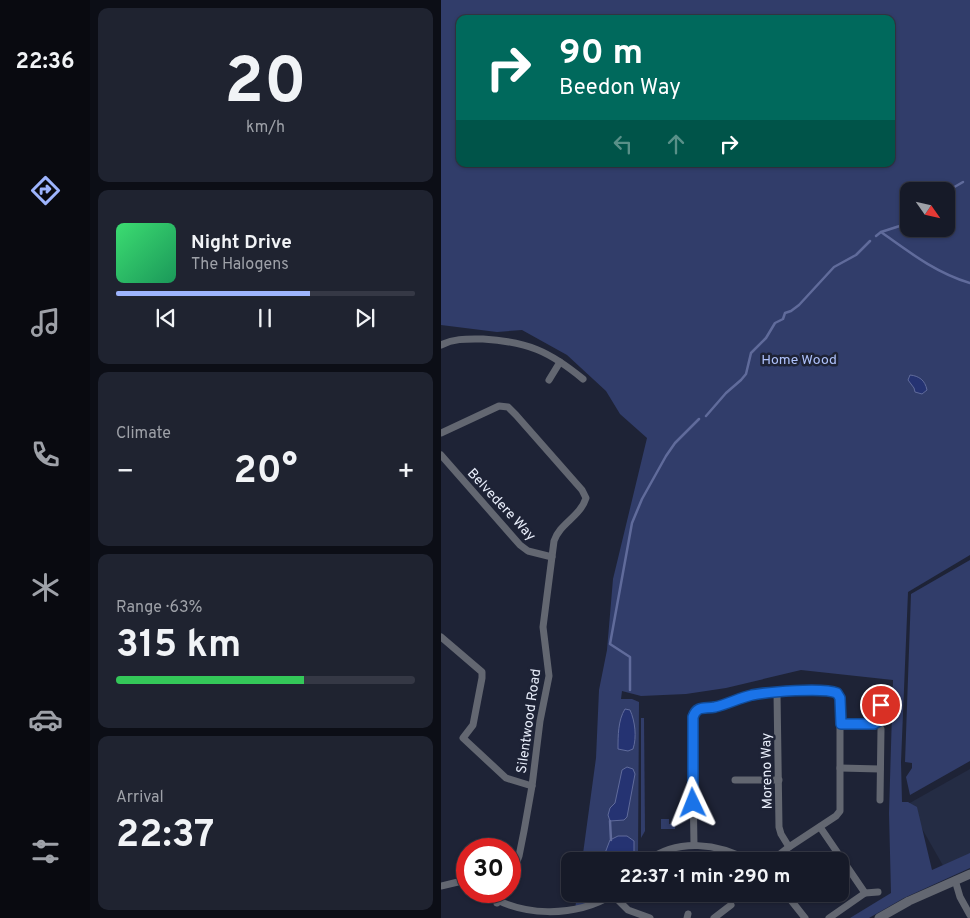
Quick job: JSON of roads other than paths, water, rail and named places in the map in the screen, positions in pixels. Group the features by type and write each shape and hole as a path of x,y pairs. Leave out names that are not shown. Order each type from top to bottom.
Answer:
{"street":[{"path":"441,345 463,339 501,340 536,348 560,362 583,379"},
{"path":"549,380 560,362"},
{"name":"Silentwood Road","path":"441,433 499,406 508,407 582,490 586,498 581,509 558,532 554,541 543,627 549,676 540,720 532,786 521,845"},
{"name":"Belvedere Way","path":"441,455 520,545 528,551 552,557"},
{"path":"441,637 482,672 483,678 473,725 463,738 506,778 532,786"},
{"path":"694,845 692,773 694,712 700,708 714,708 755,694 789,691 827,691 837,693 840,698 841,724 840,811 836,816 782,852"},
{"name":"Moreno Way","path":"777,693 779,827 789,846"},
{"path":"841,724 877,723 881,715 882,694"},
{"path":"880,800 881,729"},
{"path":"840,768 880,769"},
{"path":"735,780 779,780"},
{"path":"820,827 865,893"},
{"path":"664,852 694,845 730,852"},
{"path":"879,918 909,901 970,874"},
{"path":"955,880 960,897 970,914"},
{"path":"441,886 456,882"},
{"path":"829,918 865,893 878,892"},
{"path":"497,903 527,916 553,918 580,914 600,902"},
{"path":"620,902 628,910 650,918"},
{"path":"792,902 802,916"},
{"path":"714,918 731,905"}],"waterway":[{"path":"955,187 963,182"},
{"path":"876,236 881,232 900,226"},
{"path":"881,232 934,268 970,283"},
{"path":"706,416 746,374 751,353 766,338 775,323 783,319 785,313 799,305 834,267 856,255 870,241"},
{"path":"630,690 630,657 610,644 632,523 642,499 666,456 675,443 699,419"},
{"path":"610,821 611,840"}],"park label":[{"name":"Home Wood","path":"799,359"}]}
